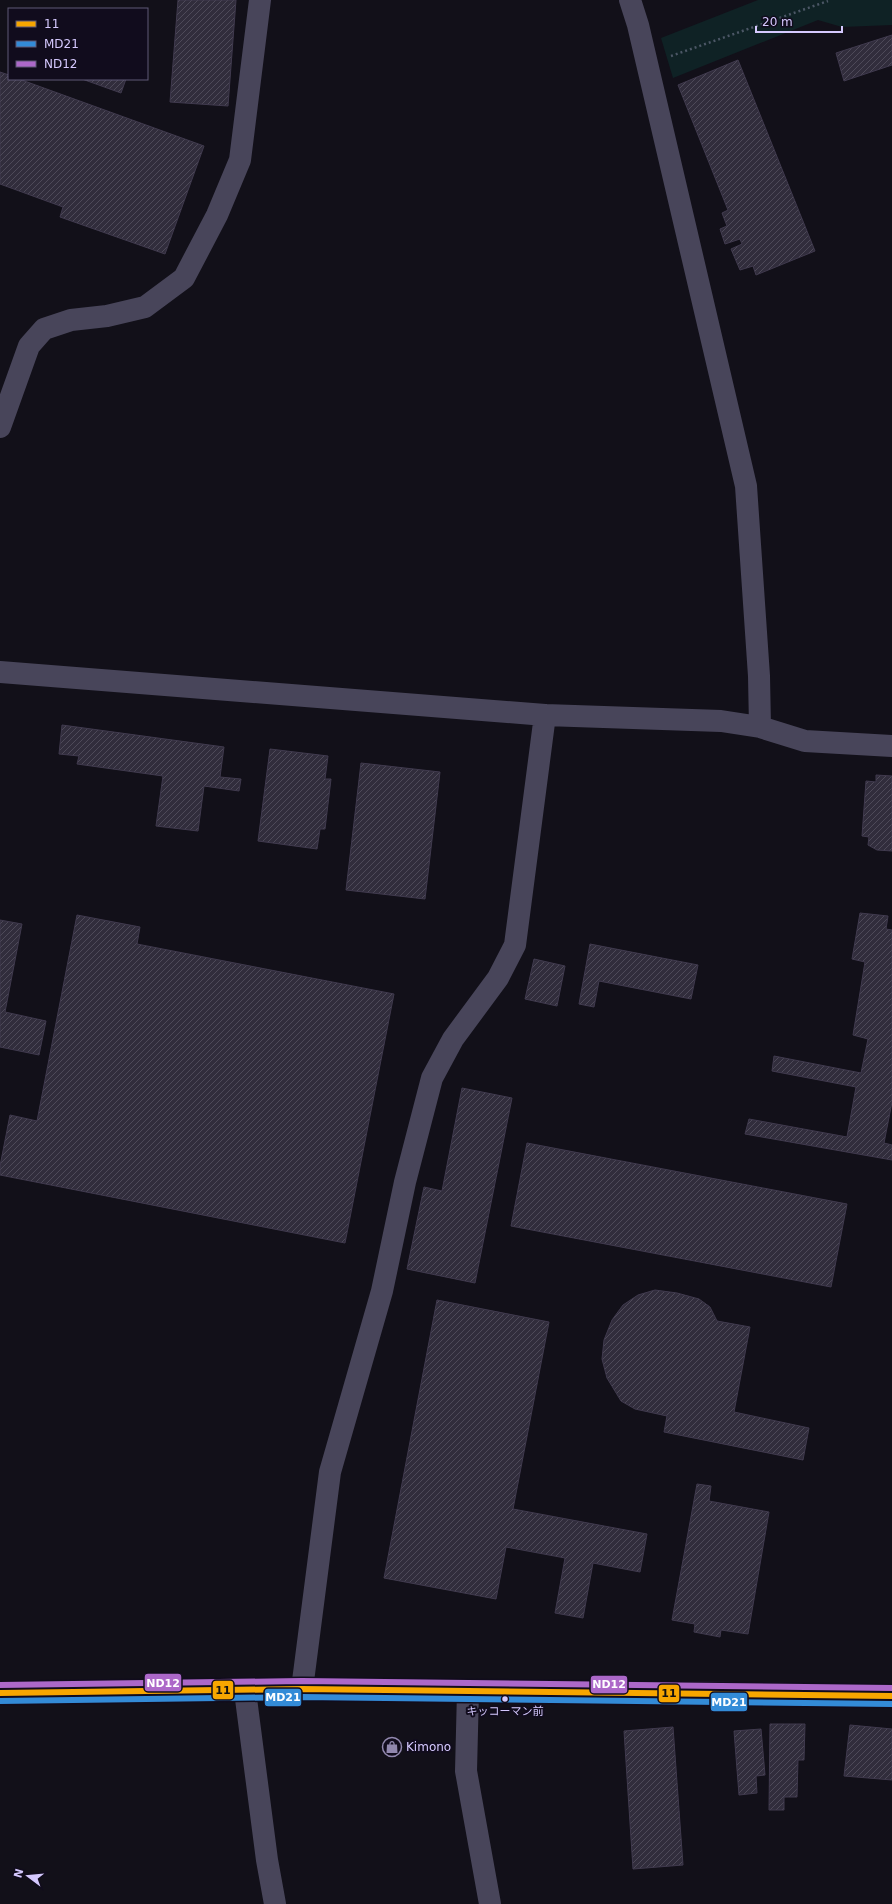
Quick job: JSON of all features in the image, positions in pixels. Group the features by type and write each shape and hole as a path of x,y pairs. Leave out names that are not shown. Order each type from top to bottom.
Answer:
{"main road":[{"path":"0,1693 245,1691 302,1689 737,1692 892,1696"}],"street":[{"path":"0,427 29,346 44,329 71,320 107,316 145,307 184,278 217,215 240,160 260,0"},
{"path":"630,0 648,64 746,486 760,727"},
{"path":"0,672 545,715 721,721 760,727 805,741 892,746"},
{"path":"302,1689 330,1472 382,1291 405,1182 432,1078 453,1039 498,978 515,945 545,715"},
{"path":"245,1691 264,1837 275,1904"},
{"path":"468,1691 466,1771 490,1904"}],"path":[{"path":"648,64 828,1"}],"green space":[{"path":"758,0 892,0 892,25 842,27 818,20 673,78 661,38"}],"building":[{"path":"178,0 236,0 228,106 170,102"},
{"path":"892,35 892,65 844,81 836,53"},
{"path":"738,60 815,251 756,275 753,266 740,270 731,249 742,244 740,239 725,244 720,229 727,226 722,213 728,210 678,85"},
{"path":"0,72 8,75 8,80 22,80 204,146 165,254 60,217 63,207 0,184"},
{"path":"85,80 126,80 121,93"},
{"path":"62,725 224,747 220,777 241,779 239,791 204,786 198,831 156,826 163,776 77,764 79,756 59,754"},
{"path":"270,749 328,756 325,779 331,779 325,829 320,829 317,849 258,841"},
{"path":"361,763 440,772 425,899 346,890"},
{"path":"876,775 892,776 892,851 877,850 868,845 869,837 862,836 866,781 876,782"},
{"path":"860,913 888,916 886,929 892,930 892,1102 884,1143 892,1145 892,1160 745,1134 749,1119 847,1137 856,1087 772,1071 774,1056 861,1073 868,1039 853,1035 865,962 852,959"},
{"path":"77,915 140,927 137,944 394,994 345,1243 0,1175 0,1166 10,1115 37,1121"},
{"path":"0,920 22,924 5,1012 46,1021 39,1055 0,1047"},
{"path":"590,944 698,965 691,999 599,981 594,1007 579,1004"},
{"path":"534,959 565,966 557,1006 525,999"},
{"path":"462,1088 512,1098 475,1283 407,1269 424,1187 442,1191"},
{"path":"527,1143 847,1204 831,1287 511,1226"},
{"path":"655,1290 677,1293 699,1299 710,1307 717,1321 750,1327 734,1412 809,1428 803,1460 664,1432 667,1416 635,1409 621,1401 607,1378 602,1359 604,1340 612,1320 623,1305 638,1295"},
{"path":"437,1300 549,1322 513,1509 647,1534 640,1572 593,1563 583,1618 555,1613 565,1558 506,1547 496,1599 384,1578"},
{"path":"697,1484 711,1486 709,1501 769,1512 748,1634 721,1630 720,1637 694,1632 695,1624 672,1620"},
{"path":"770,1724 805,1724 804,1760 798,1760 797,1797 784,1797 784,1810 769,1810"},
{"path":"850,1725 892,1729 892,1780 844,1776"},
{"path":"673,1727 683,1865 633,1869 624,1731"},
{"path":"761,1729 765,1775 756,1776 757,1793 739,1795 734,1731"}],"transit line":[{"name":"ND12","path":"0,1685 302,1681 892,1688"},
{"name":"11","path":"0,1693 302,1689 892,1696"},
{"name":"MD21","path":"0,1701 302,1697 892,1704"}],"place":[{"name":"キッコーマン前","path":"505,1699"},
{"name":"Kimono","path":"392,1747"}]}
